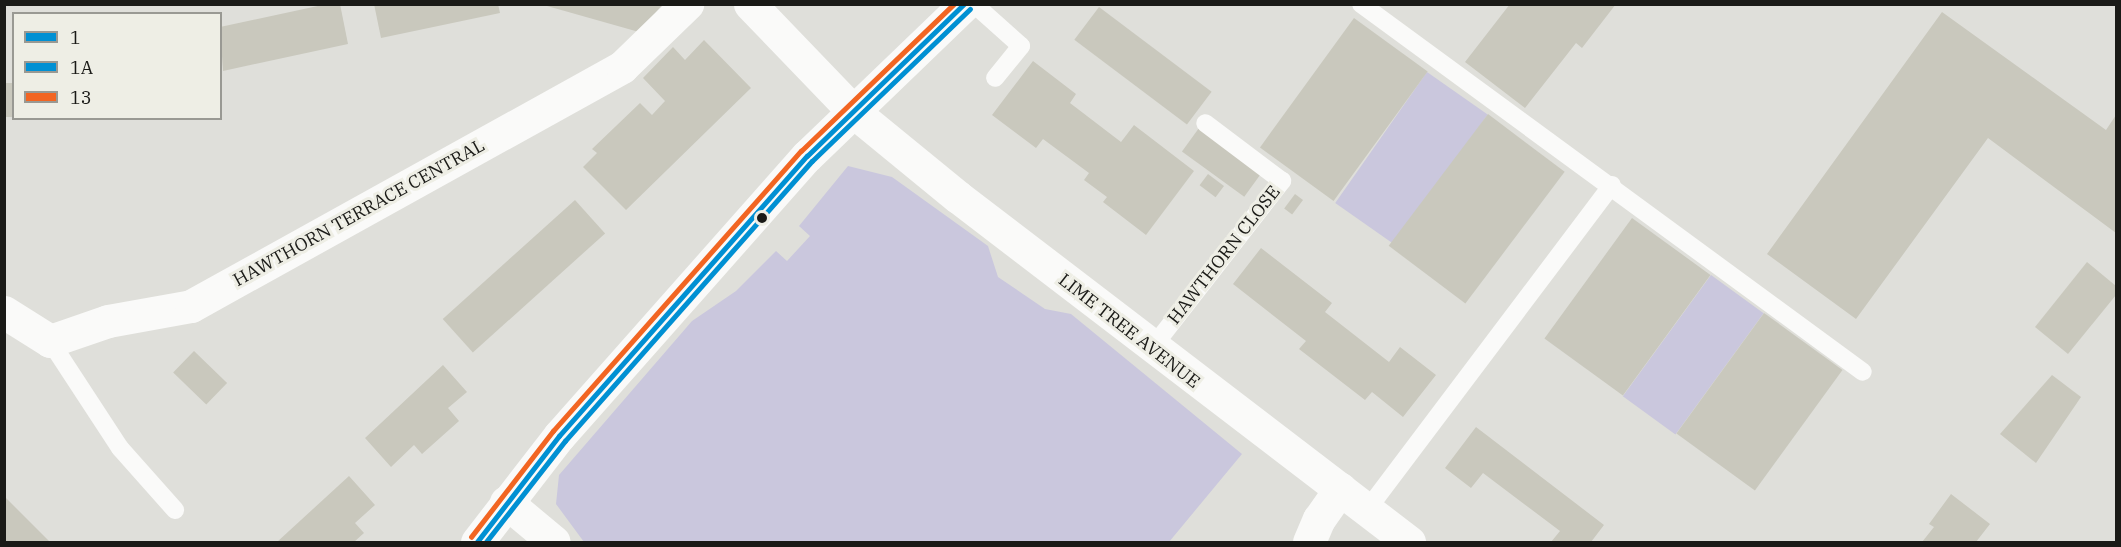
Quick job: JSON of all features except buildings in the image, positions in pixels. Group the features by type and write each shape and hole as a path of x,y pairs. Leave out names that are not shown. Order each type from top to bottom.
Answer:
{"street":[{"name":"HAWTHORN TERRACE CENTRAL","path":"50,341 108,321 200,301 622,67 687,4"},
{"name":"LIME TREE AVENUE","path":"750,4 854,112 1152,348 1409,543"},
{"path":"477,543 506,502 649,332 807,156 965,4"},
{"path":"4,312 50,341"},
{"path":"1309,543 1319,519 1340,489"},
{"path":"506,502 554,543"}],"lane":[{"path":"974,4 1021,46 995,78"},
{"path":"1361,4 1612,185 1863,372"},
{"name":"HAWTHORN CLOSE","path":"1152,348 1282,181 1205,123"},
{"path":"1367,510 1612,185"},
{"path":"50,341 120,448 175,510"}],"shaded area":[{"path":"1427,72 1488,114 1396,246 1335,203"},
{"path":"848,166 892,177 988,246 998,277 1045,309 1071,314 1242,454 1169,542 584,542 556,504 559,475 692,321 736,291 776,251 787,261 810,236 799,226"},
{"path":"1711,275 1764,313 1675,435 1623,396"}],"transit line":[{"name":"13","path":"471,537 553,431 801,151 954,4"},
{"name":"1","path":"477,542 559,436 807,156 964,4"},
{"name":"1A","path":"486,542 565,441 812,161 970,9"}]}
